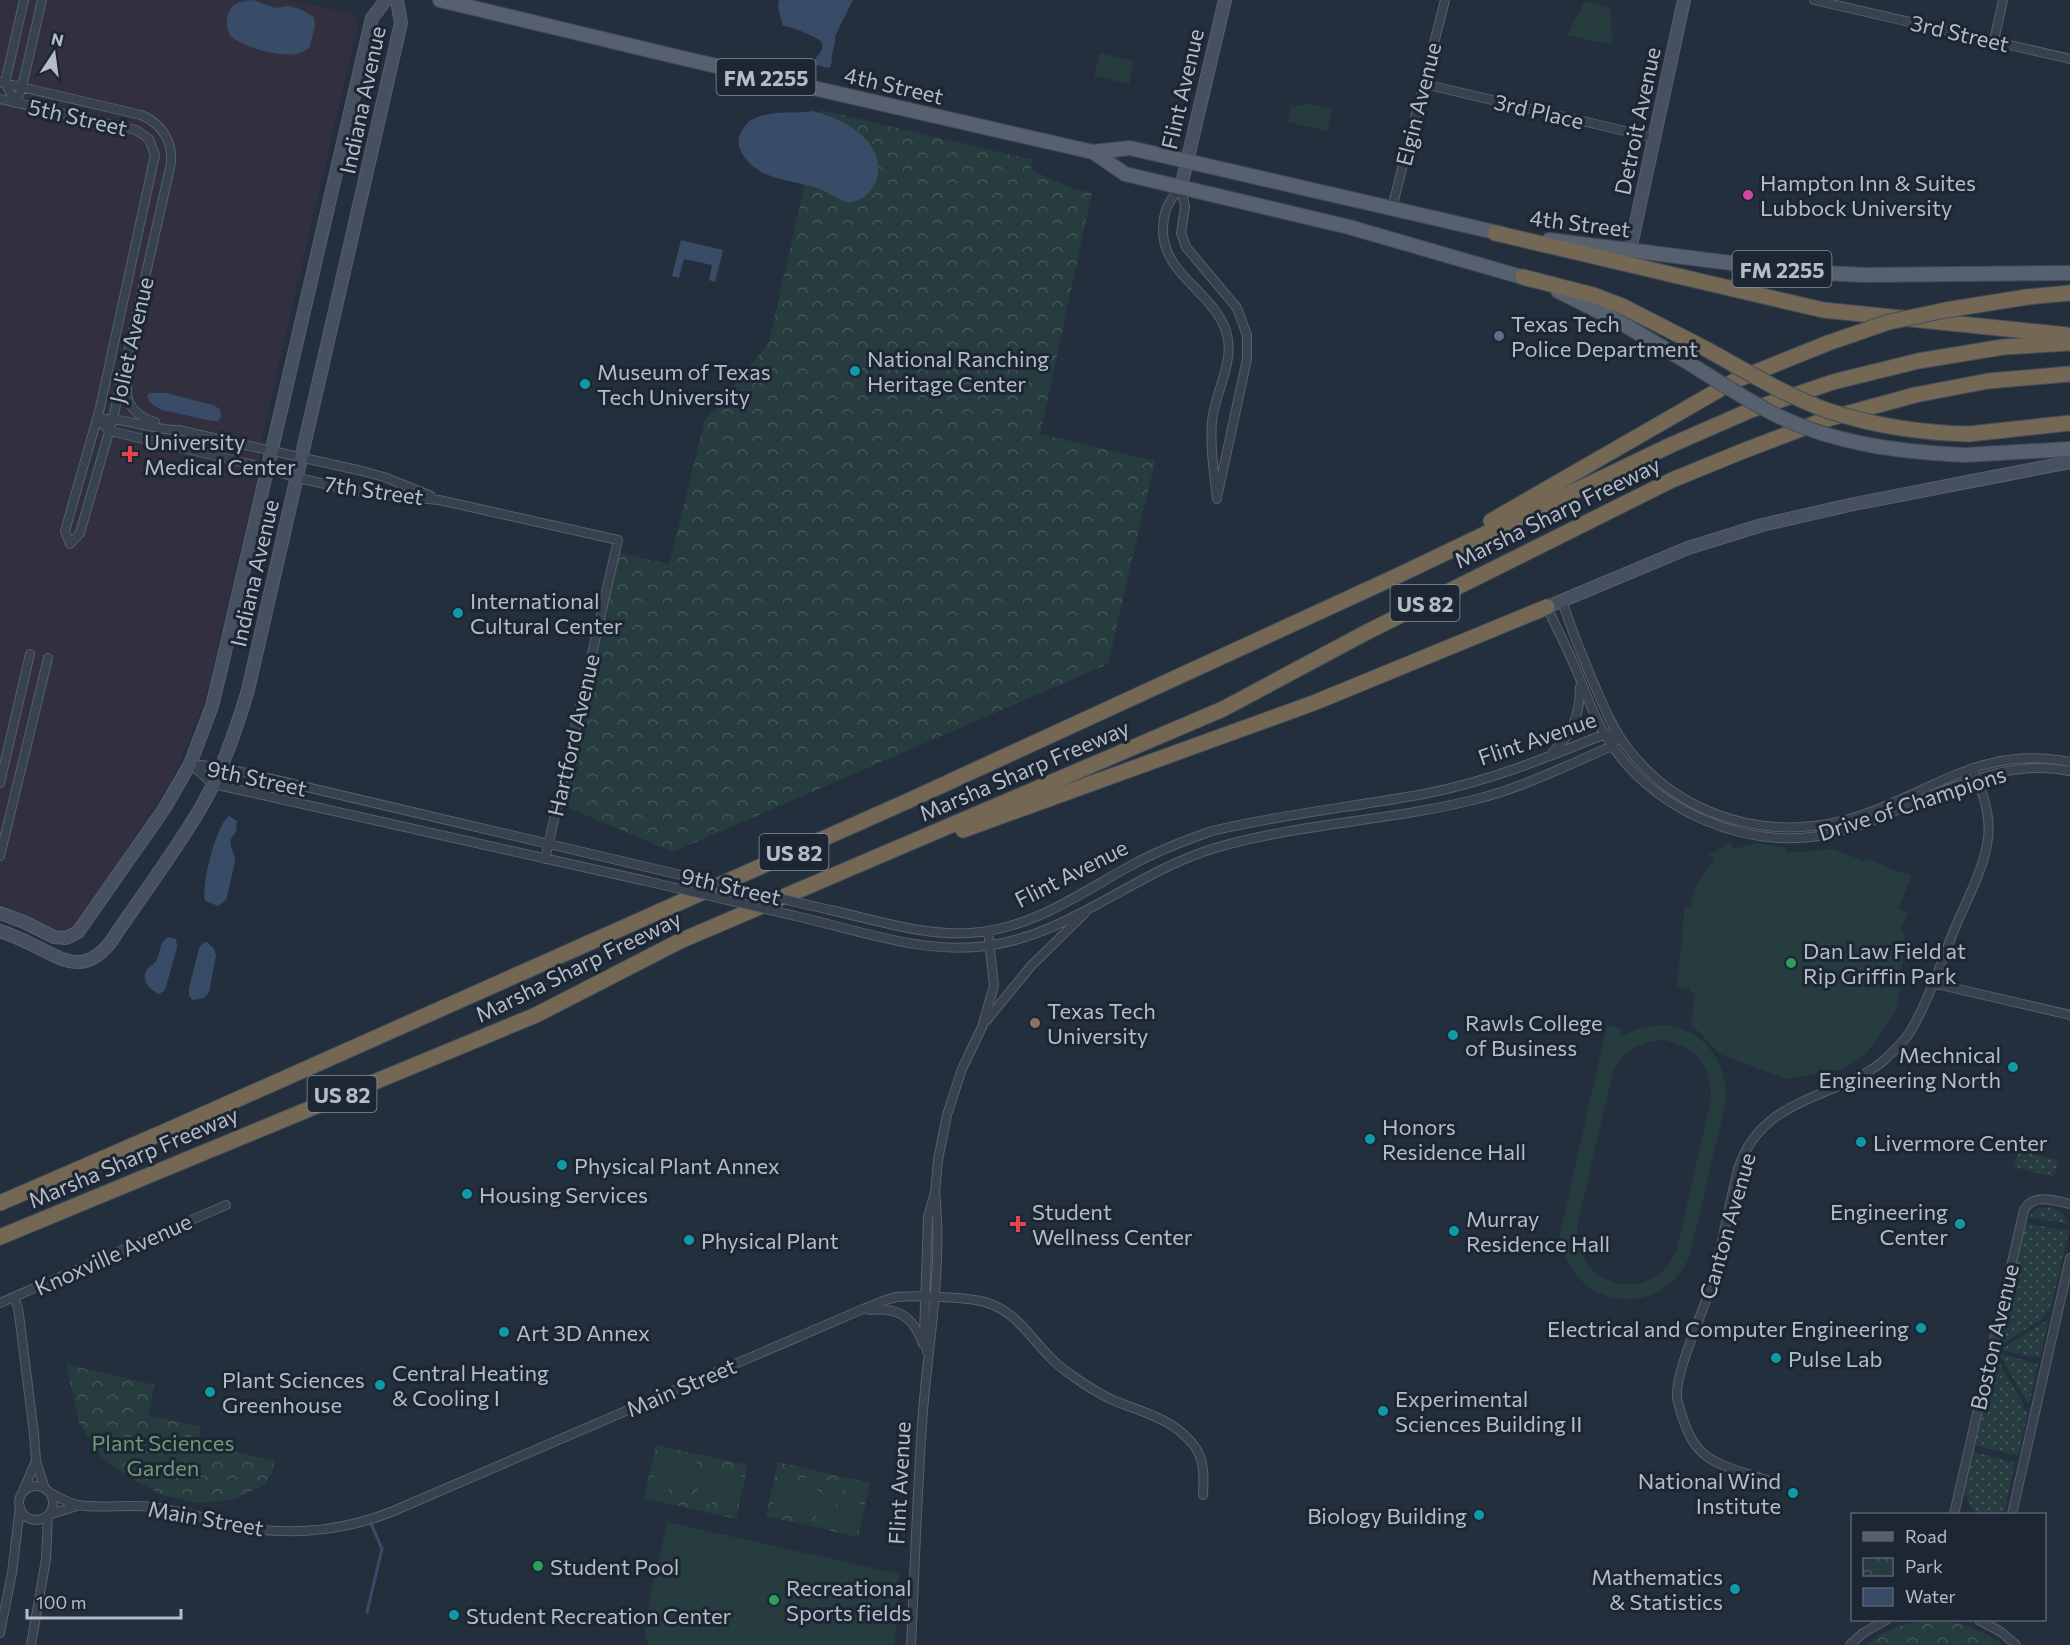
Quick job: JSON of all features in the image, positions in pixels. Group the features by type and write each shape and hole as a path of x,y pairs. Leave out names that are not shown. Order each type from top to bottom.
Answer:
{"highway":[{"path":"1496,233 1823,310 2070,335"},
{"path":"1523,277 1593,295 1622,306 1787,392 1828,410 1881,426 1938,433 1969,434 2070,423"},
{"path":"1395,577 1736,380 1828,343 1889,322 2027,297 2070,293"},
{"name":"Marsha Sharp Freeway","path":"0,1203 900,805 1395,577 1671,445 1761,407 1833,382 1918,361 2003,347 2070,343"},
{"name":"Marsha Sharp Freeway","path":"0,1237 536,1015 680,941 1223,709 1367,632 1672,480 1827,419 1915,395 1988,381 2070,374"},
{"path":"798,891 825,888 942,838 1316,702 1547,607"}],"main road":[{"name":"4th Street","path":"440,0 693,61 1093,152 1130,148 1496,233 1803,272 1865,275 2070,273"},
{"name":"4th Street","path":"1093,152 1125,174 1349,226 1523,277"},
{"name":"FM 2255","path":"1523,277 1576,299 1774,414 1819,432 1857,444 1915,453 1965,455 2070,450"}],"street":[{"path":"16,103 3,82 24,0"},
{"path":"16,103 22,87 42,0"},
{"name":"Indiana Avenue","path":"0,913 54,937 66,938 75,935 164,809 190,764 212,706 372,18 386,0"},
{"name":"Indiana Avenue","path":"0,931 26,941 61,960 72,962 90,959 106,948 185,831 221,767 248,690 298,478 401,23 397,0"},
{"name":"Flint Avenue","path":"1180,187 1185,207 1181,233 1186,247 1238,308 1247,334 1247,359 1217,499 1213,466 1212,422 1228,357 1228,340 1224,324 1216,312 1176,267 1166,251 1163,223 1167,202 1180,187 1225,0"},
{"name":"Elgin Avenue","path":"1392,208 1445,0"},
{"name":"Detroit Avenue","path":"1630,250 1684,0"},
{"name":"3rd Street","path":"1814,0 2070,59"},
{"path":"1994,41 2003,0"},
{"name":"5th Street","path":"3,82 141,115 156,123 163,132"},
{"name":"3rd Place","path":"1424,84 1655,138"},
{"name":"5th Street","path":"0,99 131,129 141,133 152,142"},
{"name":"Joliet Avenue","path":"152,142 155,164 97,419 65,531 70,544 80,533 110,431 127,359 171,163 171,149 163,132"},
{"path":"127,359 131,375 127,392 134,410 142,417 178,430"},
{"name":"7th Street","path":"97,419 113,418 166,430 178,430 302,457 384,477 439,500"},
{"name":"7th Street","path":"97,419 110,431 298,478 370,494 439,500 618,540"},
{"path":"1547,607 1688,548 1762,525 1854,504 2070,462"},
{"name":"Hartford Avenue","path":"545,859 618,540"},
{"name":"Drive of Champions","path":"1562,600 1595,687 1618,735 1644,768 1691,804 1744,823 1780,829 1829,825 1862,815 1972,768 1998,760 2020,758 2070,762"},
{"name":"Drive of Champions","path":"1547,607 1612,746 1641,779 1679,807 1732,830 1775,837 1818,836 1865,823 1977,778 2021,768 2070,771"},
{"path":"0,783 30,654"},
{"path":"0,856 48,658"},
{"path":"1547,758 1575,725 1579,707 1580,681"},
{"name":"Flint Avenue","path":"928,1358 924,1334 928,1218 935,1192 938,1160 947,1116 962,1069 982,1027 994,986 993,968 989,946 988,931 1018,924 1048,912 1147,858 1212,831 1426,794 1494,777 1605,734 1618,735 1612,746 1519,786 1478,799 1432,809 1299,830 1215,848 1181,860 1047,928 1028,936 989,946"},
{"name":"9th Street","path":"190,764 221,767 548,845 930,932 988,931"},
{"name":"9th Street","path":"190,764 213,784 646,881 913,944 957,948 989,946"},
{"name":"Canton Avenue","path":"1769,1481 1723,1466 1700,1451 1690,1438 1677,1398 1682,1370 1712,1282 1738,1169 1754,1137 1776,1116 1798,1103 1870,1071 1909,1034 1974,881 1988,841 1988,821 1977,778 1972,768"},
{"name":"Flint Avenue","path":"982,1027 1031,966 1093,905"},
{"path":"1932,983 2070,1015"},
{"name":"Flint Avenue","path":"911,1645 922,1427 928,1358 933,1333 939,1225 935,1192"},
{"name":"Boston Avenue","path":"1954,1513 2024,1210 2030,1202 2035,1200 2044,1199 2070,1204"},
{"name":"Knoxville Avenue","path":"0,1303 226,1205"},
{"path":"2012,1513 2070,1258"},
{"name":"Main Street","path":"48,1515 80,1505 131,1505 277,1531 344,1526 401,1508 858,1311 896,1297 974,1300 999,1308 1021,1323 1049,1357 1095,1391 1151,1414 1185,1435 1200,1455 1203,1466 1203,1495"},
{"path":"14,1298 20,1322 36,1461 52,1502 48,1515 46,1559 31,1645"},
{"path":"858,1311 890,1309 905,1316 920,1335 928,1358"},
{"path":"0,1633 12,1574 19,1502 36,1461"},
{"path":"22,1493 35,1486 47,1491"},
{"name":"Main Street","path":"47,1491 80,1505"},
{"path":"20,1507 30,1519 41,1519 48,1515"},
{"path":"1850,1645 1863,1633 1884,1621"},
{"path":"1982,1621 2001,1632 2016,1645"},
{"path":"1995,1621 2001,1632"}],"shaded area":[{"name":"University Medical Center","path":"0,0 289,0 349,13 356,17 358,25 264,427 256,481 207,693 179,766 160,799 81,917 69,930 60,932 0,904"}],"green space":[{"path":"1585,1 1611,8 1612,45 1567,35"},
{"path":"1100,53 1134,61 1129,84 1094,76"},
{"path":"1309,104 1332,109 1327,131 1287,122 1291,107"},
{"name":"National Ranching Heritage Center","path":"821,110 1033,160 1031,170 1069,187 1092,193 1040,434 1155,461 1108,664 673,852 562,805 619,553 669,564 705,420 769,343"},
{"name":"Dan Law Field at Rip Griffin Park","path":"1730,842 1734,849 1755,843 1786,847 1786,853 1832,849 1911,876 1899,909 1908,913 1901,928 1905,939 1897,1010 1865,1055 1843,1069 1786,1079 1720,1054 1691,1024 1695,993 1689,992 1690,989 1677,986 1685,906 1690,907 1697,883 1714,861 1709,855"},
{"path":"1607,1025 1622,1029 1620,1038 1640,1028 1660,1025 1679,1028 1696,1036 1710,1048 1720,1065 1725,1084 1725,1106 1689,1258 1676,1278 1659,1291 1640,1298 1621,1299 1602,1294 1585,1283 1571,1267 1562,1245 1558,1243","holes":["1664,1040 1675,1043 1701,1061 1706,1070 1711,1091 1678,1245 1668,1265 1653,1278 1635,1284 1617,1283 1600,1276 1587,1263 1579,1245 1578,1222 1613,1072 1622,1058 1640,1045"]},
{"path":"2018,1151 2058,1160 2054,1177 2014,1167"},
{"path":"2051,1207 2063,1214 2069,1224 2028,1217 2039,1208"},
{"path":"2025,1223 2069,1231 2050,1312 2046,1311 2044,1318 1996,1348"},
{"path":"2049,1319 2040,1358 2001,1350 2001,1349"},
{"path":"2001,1354 2038,1364 2029,1405 2000,1356"},
{"path":"1995,1355 2024,1405 2022,1410 2028,1411 2018,1455 1974,1445"},
{"name":"Plant Sciences Garden","path":"66,1364 155,1385 148,1415 201,1427 198,1443 275,1461 272,1473 264,1485 235,1499 199,1503 162,1495 129,1477 102,1458 79,1423"},
{"path":"656,1445 748,1465 736,1519 644,1498"},
{"path":"1972,1452 2015,1462 2004,1513 1976,1513 1967,1501 1968,1496 1962,1495"},
{"path":"659,1454 675,1458 667,1495 650,1491"},
{"path":"681,1459 697,1463 689,1500 673,1496"},
{"path":"778,1462 870,1483 858,1537 766,1516"},
{"path":"703,1465 720,1468 711,1505 695,1501"},
{"path":"725,1469 742,1473 733,1509 717,1506"},
{"path":"780,1472 797,1476 789,1512 772,1509"},
{"path":"802,1477 819,1481 810,1517 794,1513"},
{"path":"824,1482 841,1486 832,1522 816,1518"},
{"path":"846,1487 863,1491 855,1527 838,1523"},
{"name":"Recreational Sports fields","path":"667,1522 899,1574 895,1645 648,1645 644,1625"},
{"path":"1917,1622 1954,1623 1988,1635 2003,1645 1866,1645 1882,1634"}],"water":[{"path":"253,0 275,8 288,6 300,9 314,17 315,27 309,48 289,55 272,53 233,38 227,28 229,11 238,3"},
{"path":"779,0 853,0 835,36 832,63 829,68 813,64 822,48 821,41 783,26 778,7"},
{"path":"812,111 847,125 867,140 874,150 878,161 878,174 871,190 864,197 854,202 847,202 814,187 765,174 748,162 742,153 739,138 743,128 751,120 767,114"},
{"path":"681,240 723,250 715,282 709,280 712,265 684,259 679,278 672,276"},
{"path":"150,393 166,393 213,405 220,409 221,417 218,421 212,421 162,410 150,403 147,396"},
{"path":"229,816 237,821 236,832 230,844 235,862 226,900 218,906 205,901 205,883 219,831"},
{"path":"168,937 176,939 177,947 166,987 159,994 147,984 145,974 156,961 162,944"},
{"path":"207,942 214,949 216,956 209,992 204,998 193,1000 189,996 189,988 199,948"}],"waterway":[{"path":"367,1612 382,1549 370,1521"}],"place":[{"name":"Hampton Inn & Suites Lubbock University","path":"1748,195"},
{"name":"Texas Tech Police Department","path":"1499,336"},
{"name":"National Ranching Heritage Center","path":"855,371"},
{"name":"Museum of Texas Tech University","path":"585,384"},
{"name":"University Medical Center","path":"130,454"},
{"name":"International Cultural Center","path":"458,613"},
{"name":"Dan Law Field at Rip Griffin Park","path":"1791,963"},
{"name":"Texas Tech University","path":"1035,1023"},
{"name":"Rawls College of Business","path":"1453,1035"},
{"name":"Mechnical Engineering North","path":"2013,1067"},
{"name":"Honors Residence Hall","path":"1370,1139"},
{"name":"Livermore Center","path":"1861,1142"},
{"name":"Physical Plant Annex","path":"562,1165"},
{"name":"Housing Services","path":"467,1194"},
{"name":"Student Wellness Center","path":"1018,1224"},
{"name":"Engineering Center","path":"1960,1224"},
{"name":"Murray Residence Hall","path":"1454,1231"},
{"name":"Physical Plant","path":"689,1240"},
{"name":"Electrical and Computer Engineering","path":"1921,1328"},
{"name":"Art 3D Annex","path":"504,1332"},
{"name":"Pulse Lab","path":"1776,1358"},
{"name":"Central Heating & Cooling I","path":"380,1385"},
{"name":"Plant Sciences Greenhouse","path":"210,1392"},
{"name":"Experimental Sciences Building II","path":"1383,1411"},
{"name":"National Wind Institute","path":"1793,1493"},
{"name":"Biology Building","path":"1479,1515"},
{"name":"Student Pool","path":"538,1566"},
{"name":"Mathematics & Statistics","path":"1735,1589"},
{"name":"Recreational Sports fields","path":"774,1600"},
{"name":"Student Recreation Center","path":"454,1615"}]}
